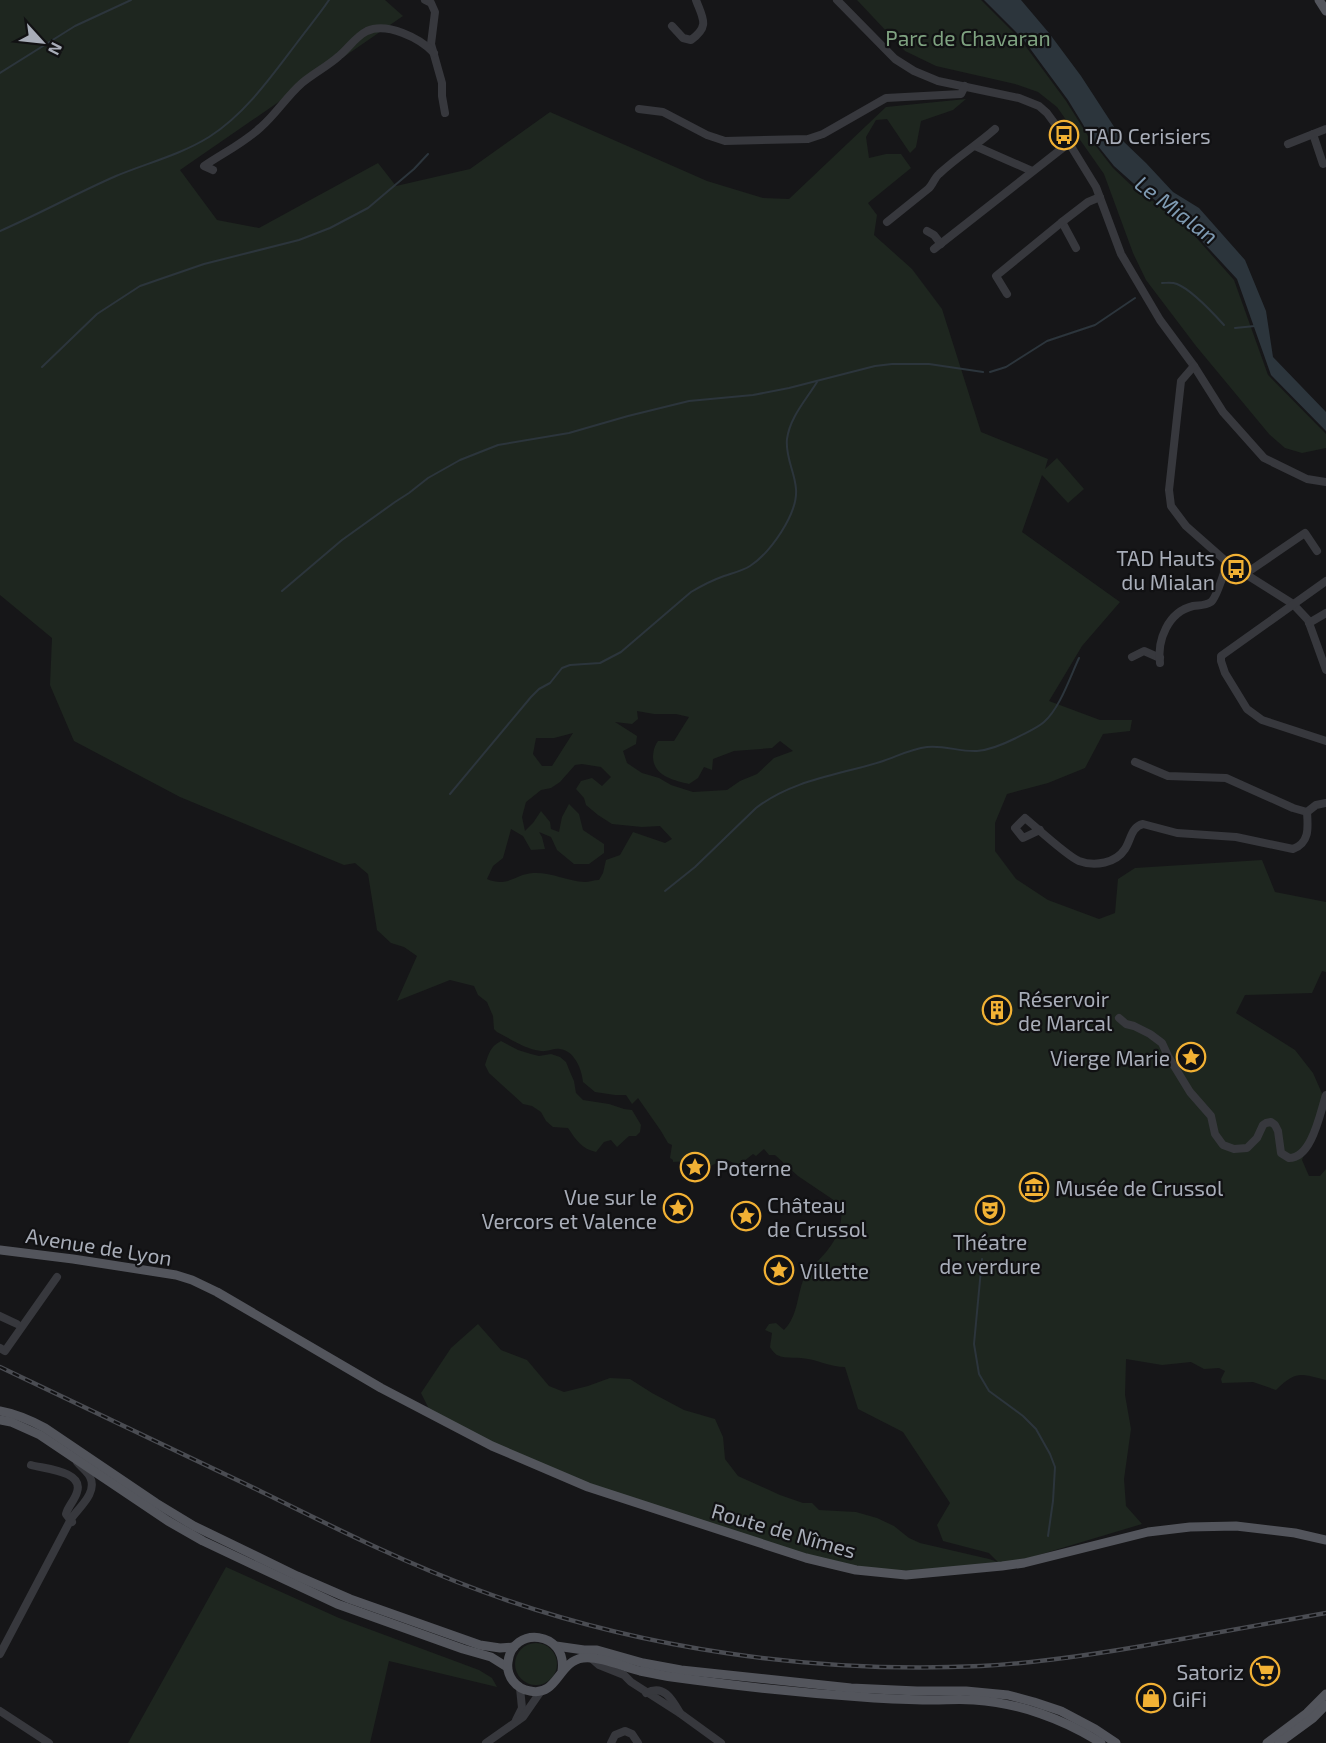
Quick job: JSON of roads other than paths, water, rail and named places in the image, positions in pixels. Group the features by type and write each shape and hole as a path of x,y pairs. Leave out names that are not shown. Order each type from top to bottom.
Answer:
{"main road":[{"path":"1320,0 1326,11"},
{"name":"Avenue de Lyon","path":"0,1250 73,1258 176,1275 192,1280 217,1292 381,1388 431,1413"},
{"path":"0,1411 21,1416 45,1428 194,1526 297,1576 376,1609 480,1645 500,1648 514,1647"},
{"name":"Route de Nîmes","path":"431,1413 492,1446 588,1487 812,1560 856,1570 906,1575 1002,1566 1024,1563 1148,1532 1190,1527 1236,1526 1295,1533 1325,1540"},
{"path":"0,1420 31,1430 168,1521 213,1546 337,1604 463,1649 492,1657 507,1667 513,1681 520,1688 529,1691 541,1691 554,1684 567,1665 577,1659 590,1658 661,1675 718,1683 844,1696 969,1699 1005,1704 1052,1718 1101,1743"},
{"path":"507,1667 514,1647 525,1639 538,1637 551,1641 556,1646 562,1658 562,1671"},
{"path":"556,1646 597,1650 681,1670 851,1688 966,1691 1008,1695 1061,1711 1116,1743"},
{"path":"1267,1743 1307,1713 1326,1694"},
{"path":"1279,1743 1313,1718 1326,1705"}],"street":[{"path":"425,0 431,3 435,12 431,44 442,83 445,113"},
{"path":"672,26 683,38 691,40 701,33 705,24 696,0"},
{"path":"837,0 895,59 925,76 1019,98 1040,106 1069,142 1100,197 1121,254 1160,320 1194,366 1223,412 1264,458 1306,479 1326,482"},
{"path":"213,170 204,166 261,128 302,83 368,31 385,28 395,31 418,39 434,53"},
{"path":"639,109 663,112 707,135 725,141 808,139 823,134 886,98 961,94 965,86"},
{"path":"887,222 933,185 936,176 994,129"},
{"path":"1288,144 1326,129"},
{"path":"1313,134 1324,164 1314,169"},
{"path":"927,231 934,235 938,246 1069,142"},
{"path":"975,146 1032,171"},
{"path":"1007,294 996,276 1088,202 1100,197"},
{"path":"1062,222 1076,248"},
{"path":"1194,366 1181,381 1169,490 1171,506 1186,526 1228,562 1293,604 1309,623 1326,670"},
{"path":"1245,574 1305,533 1317,551"},
{"path":"1132,657 1144,651 1160,661 1165,630 1170,621 1181,611 1192,606 1206,605 1214,600 1228,562"},
{"path":"1326,581 1221,656 1225,673 1247,709 1262,720 1326,741"},
{"path":"1309,623 1326,613"},
{"path":"1135,762 1168,776 1226,777 1293,808 1307,812"},
{"path":"1307,812 1316,805 1326,803"},
{"path":"1040,830 1023,838 1015,828 1025,818 1079,861 1102,863 1115,860 1125,850 1138,825 1143,824 1177,833 1236,837 1293,849 1304,843 1308,835 1307,812"},
{"path":"1119,1018 1162,1043 1190,1092 1211,1116 1215,1134 1220,1142 1228,1147 1240,1150 1247,1148 1257,1138 1263,1125 1271,1122 1278,1131 1281,1153 1289,1158 1297,1158 1310,1142 1326,1095"},
{"path":"0,1348 6,1351 57,1277"},
{"path":"0,1316 17,1324"},
{"path":"71,1519 84,1503 91,1485 90,1476 73,1456"},
{"path":"0,1654 64,1532 72,1526 71,1519 66,1514 78,1490 77,1482 67,1474 32,1466"},
{"path":"590,1658 599,1665 621,1673 646,1693 681,1714 721,1743"},
{"path":"514,1724 522,1708 520,1688"},
{"path":"486,1743 527,1713 541,1691"},
{"path":"0,1711 49,1743"},
{"path":"611,1743 615,1735 625,1731 632,1734 638,1743"}],"water":[{"name":"Le Mialan","path":"984,0 1021,0 1081,76 1124,142 1173,192 1199,208 1245,260 1266,311 1273,357 1326,412 1326,431 1271,375 1237,279 1187,225 1114,166 1090,136 1068,100 1023,39"}],"waterway":[{"path":"0,73 75,26 131,0"},
{"path":"0,231 128,171 175,154 222,128 257,94 329,0"},
{"path":"42,367 97,314 140,286 204,264 299,240 330,228 368,208 428,154"},
{"path":"1162,283 1177,284 1188,291 1224,325"},
{"path":"990,372 1006,367 1047,341 1095,325 1135,298"},
{"path":"1235,328 1255,326"},
{"path":"282,591 342,540 428,478 460,460 498,445 569,433 689,401 753,395 789,388 875,366 929,364 983,372"},
{"path":"450,794 531,697 550,683 562,668 570,665 600,663 621,652 691,592 716,579 747,568 766,552 788,521 792,510 796,489 787,452 787,439 795,416 817,382"},
{"path":"665,891 695,867 756,808 785,791 816,779 880,762 915,749 933,747 982,750 1002,744 1034,729 1044,722 1055,709 1079,658"},
{"path":"982,1259 974,1344 979,1374 989,1391 1023,1416 1036,1429 1050,1454 1055,1467 1048,1536"}],"railway":[{"path":"0,1367 424,1568 481,1591 541,1611 664,1642 727,1653 854,1666 981,1666 1090,1655 1326,1613"}],"place":[{"name":"TAD Cerisiers","path":"1064,135"},
{"name":"TAD Hauts du Mialan","path":"1236,569"},
{"name":"Réservoir de Marcal","path":"997,1010"},
{"name":"Vierge Marie","path":"1191,1057"},
{"name":"Poterne","path":"695,1167"},
{"name":"Musée de Crussol","path":"1034,1187"},
{"name":"Vue sur le Vercors et Valence","path":"678,1208"},
{"name":"Théatre de verdure","path":"990,1210"},
{"name":"Château de Crussol","path":"746,1216"},
{"name":"Villette","path":"779,1270"},
{"name":"Satoriz","path":"1265,1671"},
{"name":"GiFi","path":"1151,1698"}],"park label":[{"name":"Parc de Chavaran","path":"968,37"}]}
